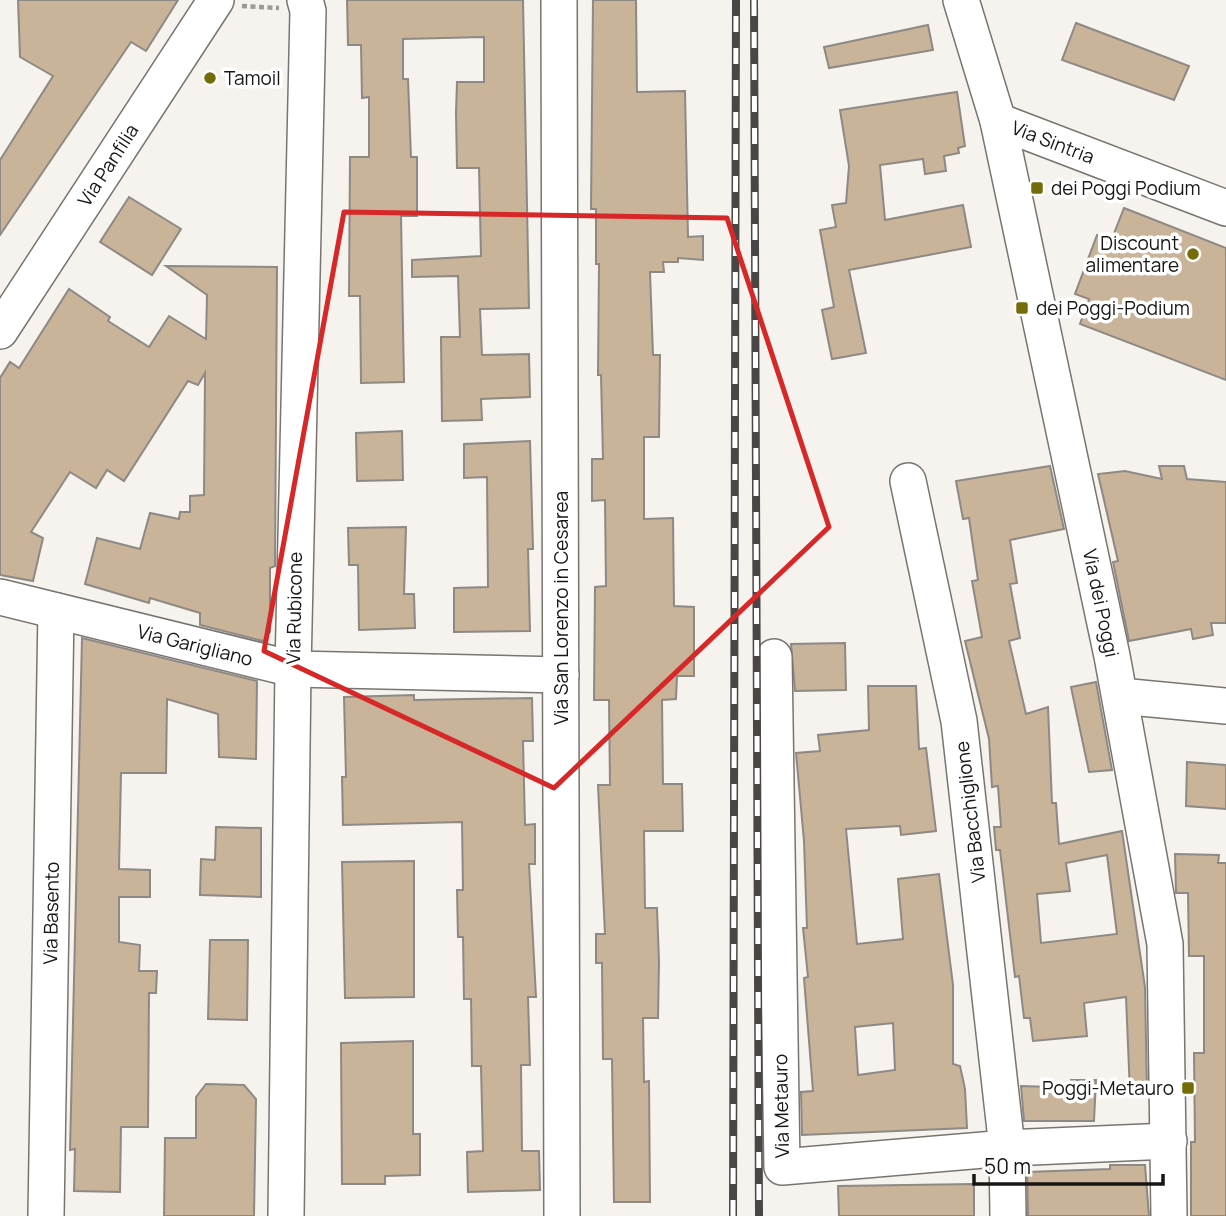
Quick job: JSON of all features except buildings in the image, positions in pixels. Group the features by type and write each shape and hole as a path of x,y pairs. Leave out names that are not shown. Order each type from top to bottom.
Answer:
{"street":[{"name":"Via Panfilia","path":"0,331 216,0"},
{"name":"Via Rubicone","path":"286,1216 293,669 308,11 304,0"},
{"name":"Via San Lorenzo in Cesarea","path":"559,0 562,1216"},
{"name":"Via dei Poggi","path":"961,0 998,121 1120,696 1165,944 1170,1141 1169,1216"},
{"name":"Via Sintria","path":"998,121 1226,208"},
{"name":"Via Bacchiglione","path":"908,481 959,721 1007,1148 1009,1216"},
{"name":"Via Garigliano","path":"0,597 293,669 561,675"},
{"name":"Via Basento","path":"46,1216 56,611"},
{"name":"Via Metauro","path":"774,657 782,1167 1007,1148 1170,1141"},
{"path":"1120,696 1226,706"}],"highlighted area":[{"path":"344,212 727,218 829,527 554,788 264,651"}],"railway":[{"path":"733,1216 736,0"},
{"path":"754,0 759,1216"}],"place":[{"name":"Tamoil","path":"210,78"},
{"name":"dei Poggi Podium","path":"1037,188"},
{"name":"Discount alimentare","path":"1193,254"},
{"name":"dei Poggi-Podium","path":"1022,308"},
{"name":"Poggi-Metauro","path":"1188,1088"}]}
